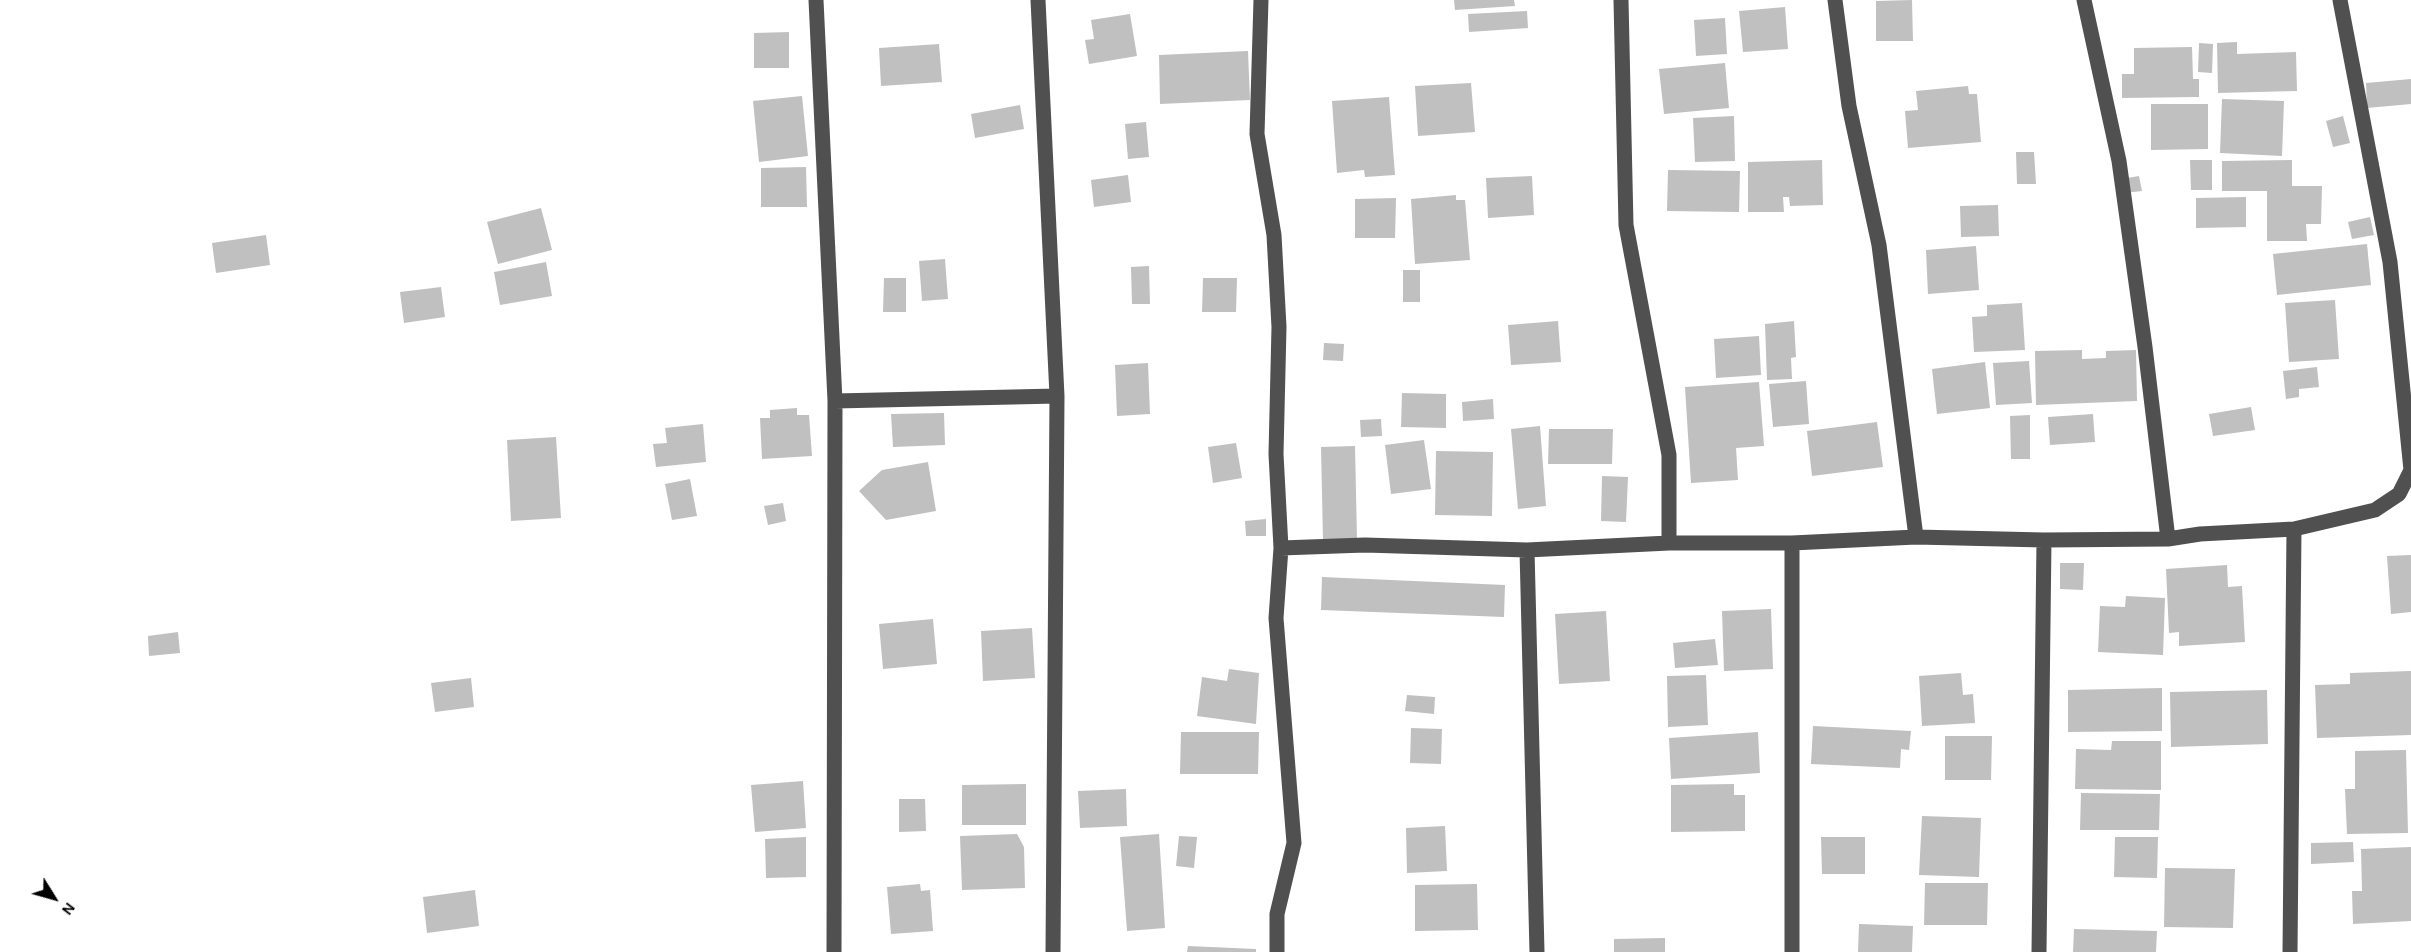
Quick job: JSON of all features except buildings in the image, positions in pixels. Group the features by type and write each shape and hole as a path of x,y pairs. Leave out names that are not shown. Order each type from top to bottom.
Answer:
{"street":[{"path":"816,0 836,401 834,952"},
{"path":"1038,0 1057,396 1053,952"},
{"path":"1261,0 1257,134 1274,235 1279,327 1276,454 1281,548 1276,618 1294,843 1277,914 1277,952"},
{"path":"1621,0 1626,225 1669,455 1670,543"},
{"path":"1834,0 1850,106 1879,245 1916,537"},
{"path":"2084,0 2119,161 2145,347 2168,539"},
{"path":"1281,548 1365,545 1527,550 1670,543 1792,543 1916,537 2044,540 2168,539 2200,534 2294,529 2375,510 2400,494 2411,470 2390,262 2340,0"},
{"path":"836,401 1057,396"},
{"path":"2290,952 2294,529"},
{"path":"2038,952 2044,540"},
{"path":"1792,543 1792,952"},
{"path":"1527,550 1537,952"}]}
